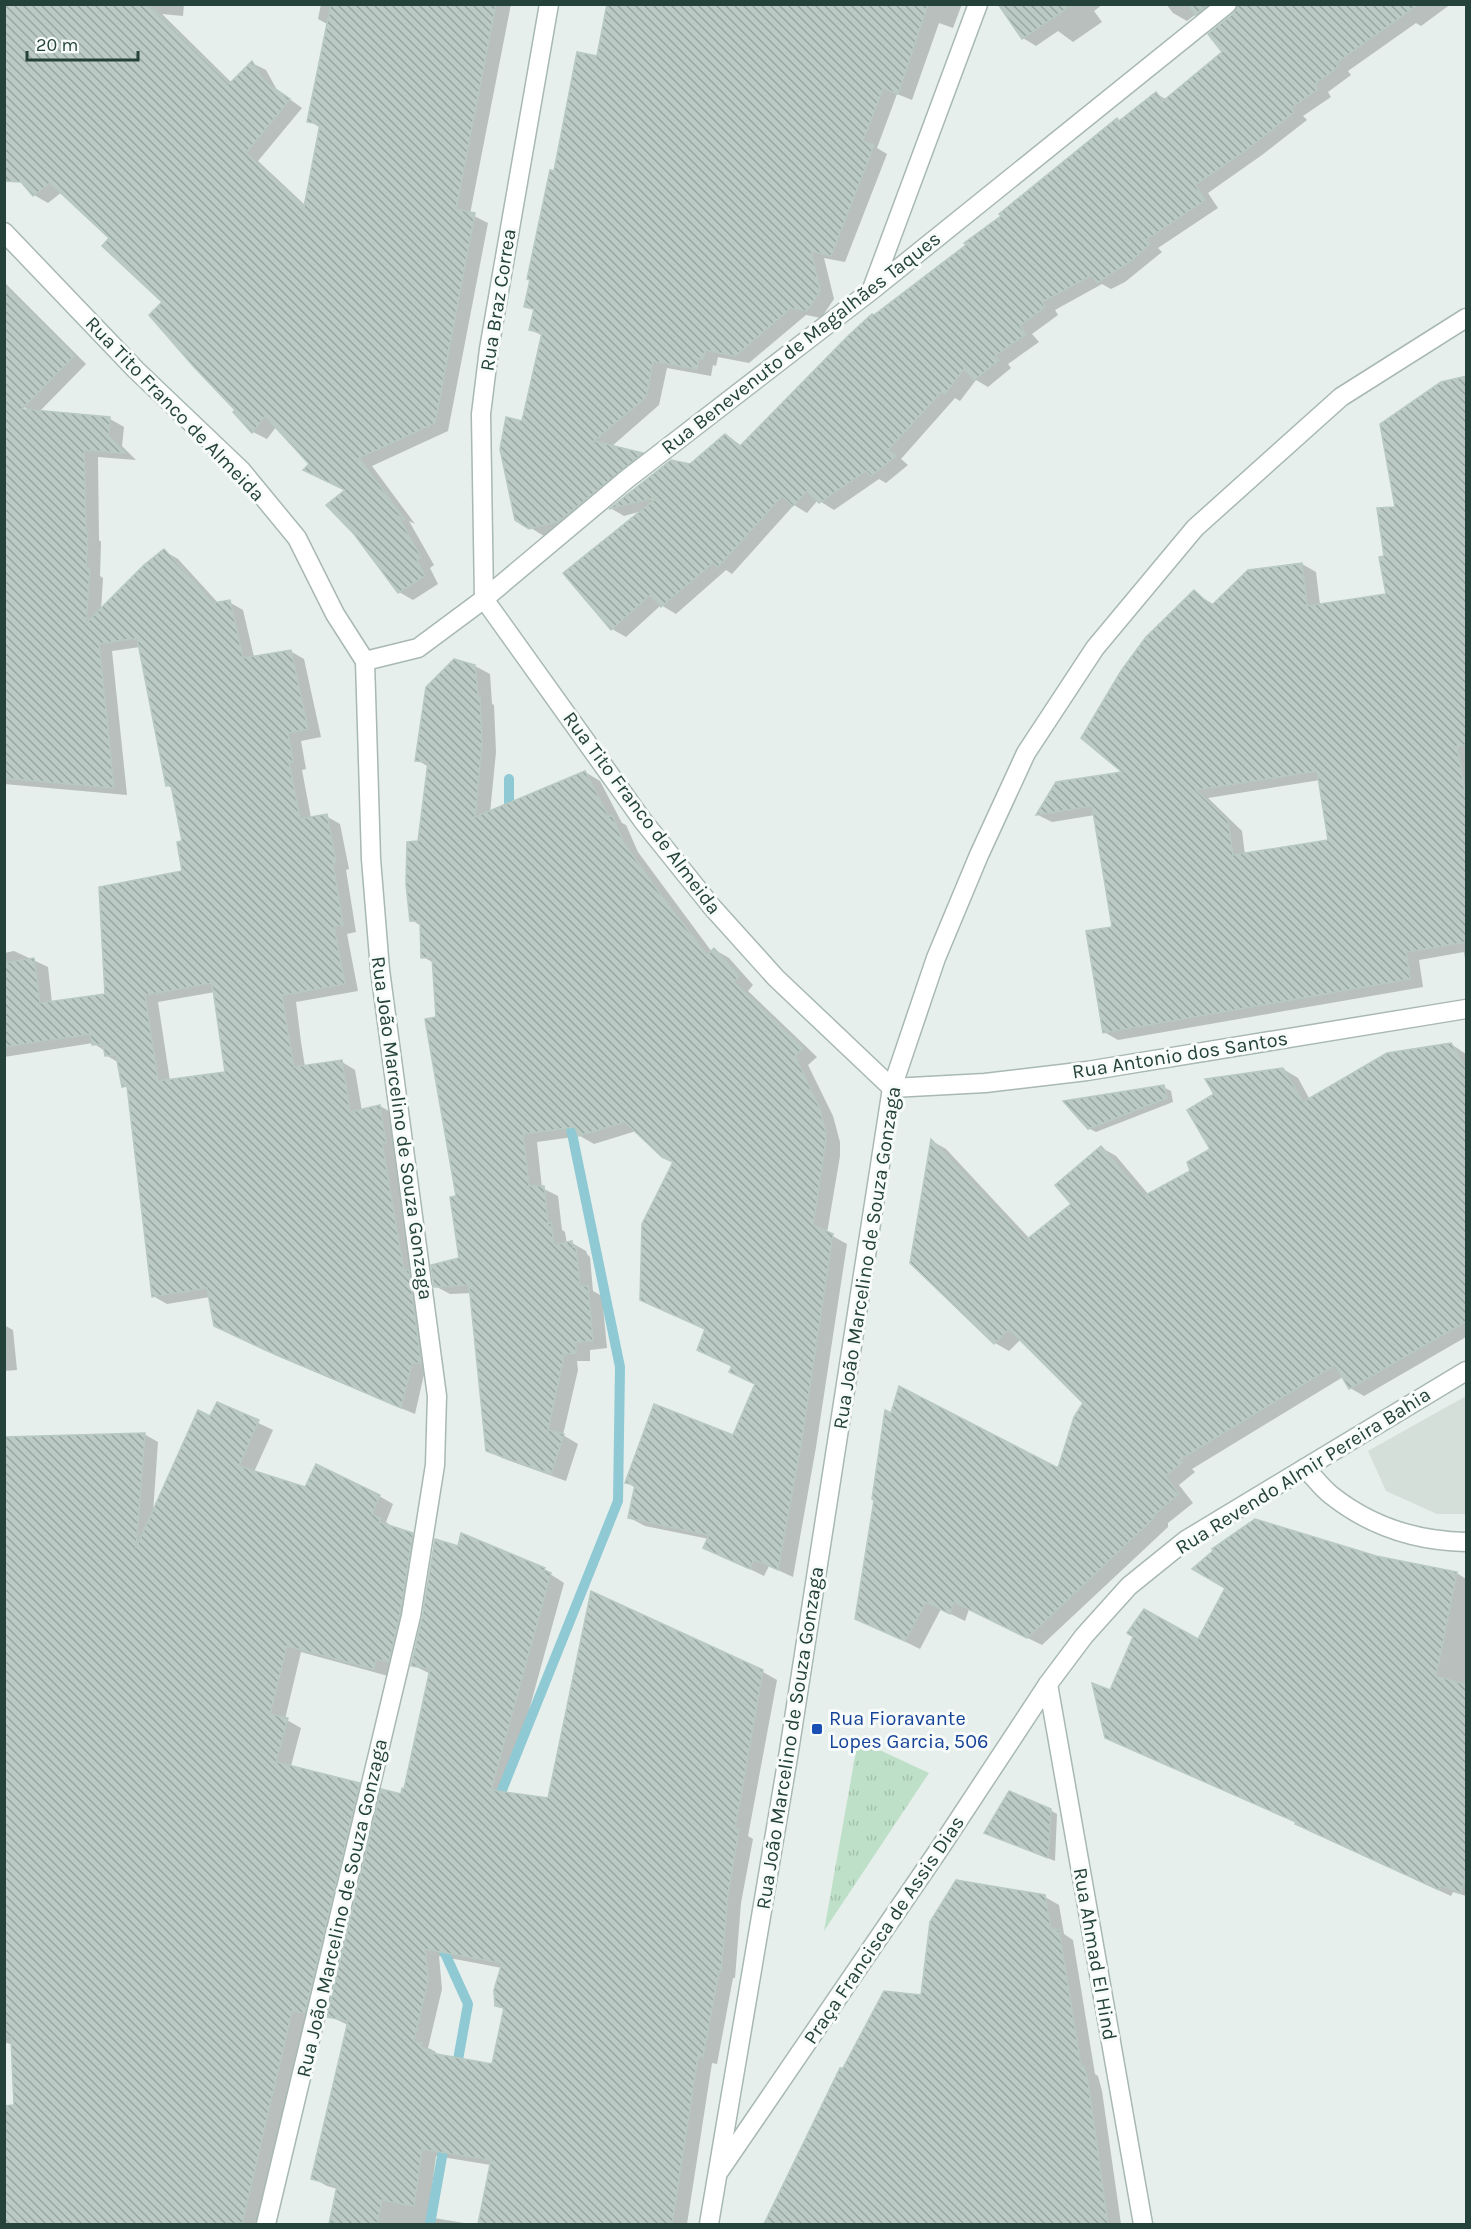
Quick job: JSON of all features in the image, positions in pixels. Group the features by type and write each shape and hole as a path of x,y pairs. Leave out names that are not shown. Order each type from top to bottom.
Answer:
{"street":[{"name":"Rua Braz Correa","path":"484,599 481,414 489,349 549,4"},
{"path":"872,290 978,4"},
{"name":"Rua Benevenuto de Magalhães Taques","path":"365,661 418,648 484,599 627,479 872,290 1227,4"},
{"name":"Rua Tito Franco de Almeida","path":"4,232 136,370 248,479 297,538 335,614 365,661"},
{"name":"Rua João Marcelino de Souza Gonzaga","path":"709,2224 790,1740 892,1088 936,958 983,845 1026,753 1095,648 1195,528 1341,397 1467,318"},
{"name":"Rua Tito Franco de Almeida","path":"484,599 643,821 712,907 776,978 892,1088"},
{"name":"Rua João Marcelino de Souza Gonzaga","path":"266,2224 411,1616 435,1465 437,1396 380,970 371,859 365,661"},
{"name":"Rua Antonio dos Santos","path":"892,1088 985,1083 1087,1071 1467,1009"},
{"name":"Rua Revendo Almir Pereira Bahia","path":"1048,1684 1084,1636 1129,1586 1186,1540 1467,1371"},
{"path":"1305,1468 1329,1494 1355,1512 1383,1526 1417,1538 1467,1542"},
{"name":"Praça Francisca de Assis Dias","path":"717,2174 940,1848 1048,1684"},
{"name":"Rua Ahmad El Hind","path":"1048,1684 1143,2224"}],"shaded area":[{"path":"1466,1396 1466,1514 1437,1514 1386,1491 1368,1451"}],"green space":[{"path":"858,1740 929,1773 824,1931"}],"building":[{"path":"4,4 148,4 229,84 252,61 264,81 290,99 246,153 304,207 320,124 307,122 331,4 496,4 456,209 475,213 435,423 359,458 405,520 398,516 421,557 417,560 425,576 398,593 354,534 326,505 345,490 303,470 309,464 265,416 252,433 233,412 235,410 149,315 162,302 102,246 109,238 50,183 33,196 21,182 4,181"},
{"path":"607,4 928,4 898,94 883,88 863,141 874,145 831,256 811,251 820,291 807,311 791,308 735,356 705,350 703,359 699,358 697,369 653,361 646,397 594,441 643,453 559,521 529,529 515,520 500,449 506,417 522,421 542,333 529,330 534,309 524,307 530,280 527,279 550,170 554,171 577,52 597,56"},
{"path":"998,4 1073,4 1022,39"},
{"path":"1188,4 1208,4 1195,15"},
{"path":"1238,4 1419,4 1336,63 1338,67 1315,84 1318,89 1291,108 1294,112 1249,148 1195,185 1205,200 1146,240 1150,244 1131,261 1097,283 1092,275 1042,302 1045,307 1020,326 1026,334 995,356 999,360 974,380 964,369 945,394 942,391 888,450 896,456 871,476 866,471 819,503 807,491 793,506 782,496 718,567 713,563 661,607 650,595 611,630 563,573 658,497 609,509 671,460 690,464 725,434 740,446 872,314 874,315 966,245 964,243 1001,216 999,214 1117,118 1119,121 1156,92 1163,101 1222,52 1208,34 1234,13"},
{"path":"4,286 74,356 22,409 110,417 109,436 125,453 84,450 86,532 88,532 86,568 90,568 86,623 144,565 164,549 213,603 230,600 243,658 291,650 308,729 288,733 293,762 289,763 300,819 327,814 336,862 333,863 343,925 334,926 345,984 282,995 294,1067 342,1060 350,1112 380,1105 386,1143 382,1143 404,1271 409,1270 421,1363 412,1363 401,1408 214,1326 207,1288 152,1297 127,1086 122,1087 116,1055 105,1056 103,1044 92,1045 90,1034 4,1047 4,963 34,958 40,1003 105,994 99,887 182,871 177,842 182,841 171,785 166,786 137,638 99,644 114,788 4,778","holes":["212,983 225,1072 158,1081 145,995"]},
{"path":"1467,376 1467,745 1457,746 1467,804 1467,942 1406,952 1410,979 1103,1033 1086,931 1112,927 1092,806 1036,815 1056,782 1122,772 1081,738 1121,671 1146,637 1194,590 1211,606 1248,570 1302,563 1307,606 1386,594 1379,557 1384,556 1377,508 1395,507 1380,424 1441,382","holes":["1317,771 1328,840 1233,855 1228,821 1196,790"]},
{"path":"454,659 475,665 478,695 480,695 482,743 475,817 585,771 609,817 612,815 623,842 707,955 714,948 739,976 734,982 803,1048 795,1056 819,1107 826,1133 813,1225 833,1234 802,1438 778,1570 754,1559 750,1569 703,1548 709,1535 628,1518 635,1485 625,1483 654,1404 733,1435 755,1384 729,1372 732,1366 697,1350 705,1329 640,1300 642,1224 673,1162 662,1157 625,1122 578,1136 575,1127 523,1134 529,1186 544,1186 548,1224 551,1222 554,1245 572,1241 573,1247 576,1247 580,1286 588,1286 593,1341 576,1342 576,1353 563,1354 548,1430 564,1434 551,1474 486,1451 469,1285 434,1287 431,1265 459,1258 450,1197 456,1196 425,1019 436,1017 432,957 421,958 420,921 410,921 406,884 407,842 418,841 428,762 415,761 426,687"},
{"path":"1451,1043 1467,1070 1467,1321 1349,1389 1335,1365 1179,1460 1182,1463 1165,1476 1179,1494 1154,1515 1154,1518 1027,1638 954,1602 950,1614 926,1602 905,1641 855,1619 874,1500 872,1499 885,1410 891,1413 899,1386 1058,1468 1074,1417 1083,1403 1009,1329 994,1344 910,1263 931,1139 1026,1240 1071,1204 1055,1185 1101,1146 1144,1196 1190,1171 1187,1162 1210,1149 1187,1110 1214,1094 1205,1079 1283,1068 1303,1102 1387,1053"},
{"path":"1164,1085 1167,1098 1088,1129 1063,1101"},
{"path":"217,1402 259,1420 239,1466 305,1487 316,1464 380,1495 372,1514 381,1518 379,1522 413,1533 400,1614 389,1662 376,1659 374,1669 287,1646 270,1714 288,1718 276,1762 360,1783 305,2013 292,2011 242,2224 4,2224 4,2106 14,2105 11,2037 4,2037 4,1437 145,1433 136,1548 198,1410 210,1416"},
{"path":"1255,1519 1376,1556 1457,1572 1436,1676 1467,1685 1467,1872 1461,1893 1440,1885 1439,1890 1295,1824 1296,1822 1105,1738 1092,1683 1110,1690 1133,1637 1127,1633 1144,1609 1198,1639 1225,1588 1192,1569 1214,1550 1212,1549"},
{"path":"461,1533 545,1568 544,1570 551,1573 491,1790 548,1798 591,1591 763,1670 735,1829 739,1829 728,1894 721,1971 719,1971 703,2057 698,2056 672,2224 478,2224 491,2160 422,2149 414,2206 382,2200 377,2224 329,2224 337,2186 311,2179 348,2021 327,2017 381,1789 401,1794 402,1788 404,1789 430,1669 411,1666 422,1618 435,1539 458,1546","holes":["425,1949 502,1963 494,1990 495,2006 504,2008 492,2064 431,2053 431,2050 421,2047 422,2043 414,2041 428,1980"]},
{"path":"1009,1791 1051,1809 1048,1858 984,1833"},
{"path":"956,1880 1045,1895 1051,1929 1059,1930 1081,2066 1084,2066 1088,2082 1108,2224 764,2224 840,2068 843,2068 884,1991 921,1995 930,1922"}],"waterway":[{"path":"509,779 509,814"},
{"path":"496,1805 618,1501 620,1367 568,1114"},
{"path":"446,1940 443,1949 468,2004 456,2071"},
{"path":"430,2224 445,2140"}],"place":[{"name":"Rua Fioravante Lopes Garcia, 506","path":"817,1729"}]}
